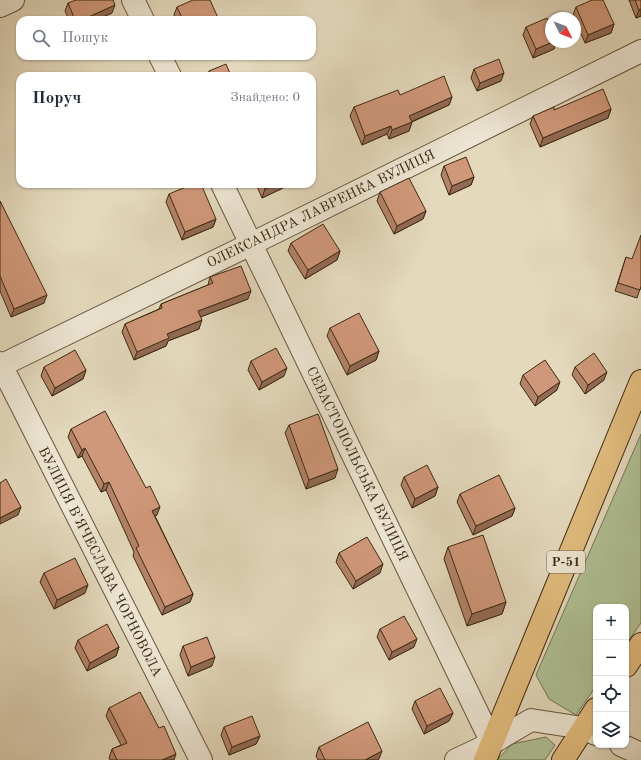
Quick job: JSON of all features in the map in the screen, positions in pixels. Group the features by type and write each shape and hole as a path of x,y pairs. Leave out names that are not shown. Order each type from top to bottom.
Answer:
{"main road":[{"name":"Р-51","path":"488,752 641,381"},
{"path":"629,662 641,644"},
{"path":"563,760 589,731 595,712"}],"street":[{"path":"0,6 13,0"},
{"path":"133,0 141,16"},
{"name":"ОЛЕКСАНДРА ЛАВРЕНКА ВУЛИЦЯ","path":"0,365 251,244 641,51"},
{"path":"162,60 168,72"},
{"name":"СЕВАСТОПОЛЬСЬКА ВУЛИЦЯ","path":"224,188 488,752"},
{"name":"ВУЛИЦЯ В’ЯЧЕСЛАВА ЧОРНОВОЛА","path":"0,365 201,760"},
{"path":"456,760 488,752 531,720 589,731"},
{"path":"628,748 641,754"}],"green space":[{"path":"641,434 641,623 629,640 629,604 593,604 593,690 576,715 549,699 536,675"},
{"path":"546,737 555,745 545,760 497,760 512,744"}],"building":[{"path":"76,0 113,0 115,5 91,16 73,16 68,3"},
{"path":"193,0 210,0 217,16 181,16 177,7"},
{"path":"592,0 603,0 614,24 588,35 581,19 581,12 578,12 576,7"},
{"path":"635,0 641,0 641,9 639,10"},
{"path":"545,19 545,45 536,49 526,27"},
{"path":"499,59 504,73 480,83 474,69"},
{"path":"226,64 229,72 209,72"},
{"path":"444,76 452,97 409,116 412,122 392,130 391,126 365,136 354,107 398,90 400,95"},
{"path":"603,89 611,109 543,138 533,116 554,107 554,110"},
{"path":"466,157 474,177 452,186 444,166"},
{"path":"409,178 426,211 397,226 380,192"},
{"path":"183,188 203,188 216,219 185,232 169,194"},
{"path":"0,201 47,295 14,309 0,276"},
{"path":"323,224 340,251 308,270 291,243"},
{"path":"641,235 640,290 618,283 626,257 632,259"},
{"path":"241,266 251,291 198,311 202,320 167,334 169,338 137,352 125,324 162,308 161,304 213,283 210,277"},
{"path":"359,313 379,351 350,366 330,328"},
{"path":"276,348 287,368 262,382 251,361"},
{"path":"75,350 86,370 55,388 44,367"},
{"path":"594,353 607,372 588,385 575,367"},
{"path":"545,360 560,382 538,397 523,375"},
{"path":"105,411 146,488 150,486 160,507 152,511 193,594 165,607 136,548 139,546 109,482 104,484 85,448 82,450 71,429"},
{"path":"318,414 338,469 309,480 289,425"},
{"path":"427,465 438,487 415,499 404,477"},
{"path":"499,475 515,508 476,526 460,494"},
{"path":"6,479 21,507 0,518 0,483"},
{"path":"483,535 506,602 472,614 448,547"},
{"path":"367,537 383,564 356,581 339,553"},
{"path":"75,558 88,585 57,600 44,573"},
{"path":"404,616 417,639 392,652 380,629"},
{"path":"107,624 119,647 90,663 78,640"},
{"path":"207,637 215,657 191,667 183,646"},
{"path":"440,688 453,713 427,726 415,701"},
{"path":"140,692 159,728 164,726 176,754 162,760 117,760 112,749 127,743 109,708"},
{"path":"252,716 260,736 232,747 224,727"},
{"path":"368,722 382,751 365,760 325,760 319,747"}]}
